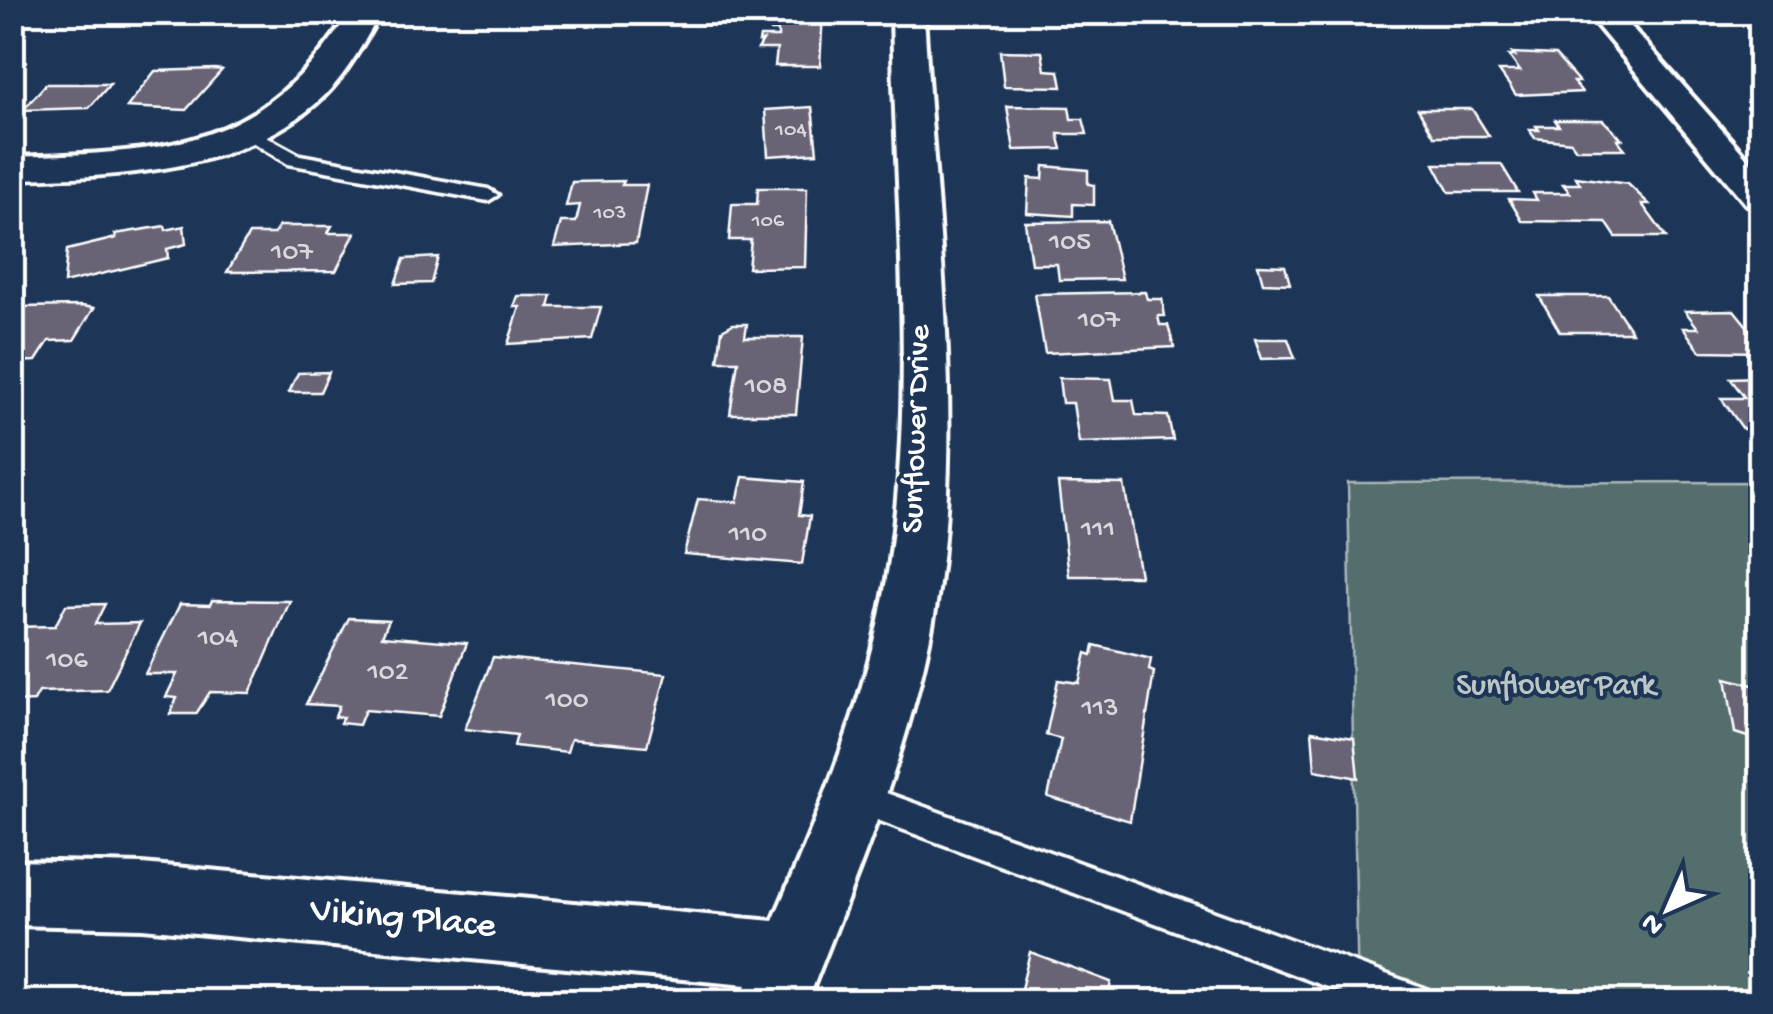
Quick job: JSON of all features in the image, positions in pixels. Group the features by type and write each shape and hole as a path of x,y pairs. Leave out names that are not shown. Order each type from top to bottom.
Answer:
{"street":[{"path":"13,169 157,158 207,147 244,130 311,89 366,12"},
{"name":"Sunflower Drive","path":"783,979 831,866 900,650 922,498 920,222 908,12"},
{"path":"1601,12 1760,196"},
{"name":"Viking Place","path":"12,893 142,896 783,979"}],"lane":[{"path":"244,130 294,160 488,195"},
{"path":"854,796 1416,1002"}],"green space":[{"name":"Sunflower Park","path":"1760,482 1760,1001 1358,1001 1348,483"}],"building":[{"path":"682,12 726,12 724,23 695,25 680,24"},
{"path":"781,12 823,12 820,66 775,66 777,49 758,49 763,41 759,42 760,37 778,37 778,31 771,31 771,24 779,24"},
{"path":"1000,51 1042,52 1045,70 1059,71 1062,87 1004,86"},
{"path":"1512,53 1555,55 1579,82 1574,82 1582,92 1516,95 1499,71 1520,71 1509,56 1515,56"},
{"path":"222,70 186,110 127,107 155,71"},
{"path":"46,84 110,84 89,108 23,110"},
{"path":"1007,106 1069,107 1071,119 1083,119 1087,134 1058,134 1062,149 1014,150"},
{"path":"812,107 817,153 768,156 765,110"},
{"path":"1418,109 1472,109 1489,136 1434,136"},
{"path":"1555,120 1603,120 1622,139 1617,139 1625,149 1576,149 1571,142 1535,138 1529,130 1539,130 1536,126 1559,126"},
{"path":"1434,164 1501,164 1518,192 1449,192"},
{"path":"1044,166 1088,170 1088,184 1094,185 1094,205 1073,204 1073,216 1027,213 1029,178 1043,179"},
{"path":"1576,177 1628,184 1649,204 1642,204 1666,237 1616,237 1606,222 1522,221 1509,199 1537,200 1533,193 1570,193 1563,184 1580,184"},
{"path":"624,181 622,185 647,185 636,243 554,247 561,222 576,222 580,205 566,206 572,182"},
{"path":"758,188 807,188 805,267 748,268 751,240 729,240 732,204 757,204"},
{"path":"1108,221 1122,279 1059,280 1057,264 1031,264 1025,222"},
{"path":"165,226 166,230 184,226 186,244 167,249 168,258 64,283 67,250 116,238 115,234"},
{"path":"279,226 332,226 328,233 355,233 336,271 227,272 249,234 274,234"},
{"path":"438,257 431,283 395,284 404,259"},
{"path":"1258,265 1285,266 1290,284 1263,283"},
{"path":"1145,292 1147,299 1162,299 1165,316 1158,316 1160,325 1168,325 1174,347 1045,353 1035,294"},
{"path":"518,296 552,296 549,307 601,307 592,339 508,344 520,307 514,307"},
{"path":"1539,296 1608,296 1632,332 1560,332"},
{"path":"19,307 94,308 74,340 49,341 36,361 12,362 12,315"},
{"path":"1734,310 1760,342 1760,352 1700,351 1683,328 1698,328 1685,311"},
{"path":"733,324 747,324 745,337 803,337 796,414 730,414 738,361 718,361 722,330"},
{"path":"1255,339 1288,339 1295,358 1262,359"},
{"path":"329,372 320,392 289,392 298,373"},
{"path":"1760,377 1760,429 1743,429 1721,398 1745,398 1730,378"},
{"path":"1059,378 1111,379 1115,400 1133,400 1136,415 1168,416 1173,440 1079,443 1073,403 1062,403"},
{"path":"743,477 804,482 799,515 810,516 802,564 684,554 698,499 737,502"},
{"path":"1058,483 1124,484 1140,576 1069,576"},
{"path":"212,600 290,601 250,693 210,692 196,714 170,714 177,698 166,697 177,674 145,674 180,604 210,605"},
{"path":"105,604 95,624 140,623 107,690 39,692 34,701 15,702 19,694 12,694 15,627 55,626 66,605"},
{"path":"349,618 389,620 382,636 467,643 439,716 365,710 359,725 340,723 343,717 335,717 339,706 306,704"},
{"path":"1094,645 1151,659 1149,670 1154,672 1130,821 1048,797 1061,739 1046,735 1058,680 1079,683 1086,653 1092,655"},
{"path":"493,657 666,674 647,746 571,739 567,752 514,746 517,735 465,729"},
{"path":"1726,678 1760,687 1760,741 1735,733"},
{"path":"1312,731 1354,738 1358,778 1315,770"},
{"path":"1030,952 1111,982 1107,1002 1009,1002 1012,990 1020,993"}]}
